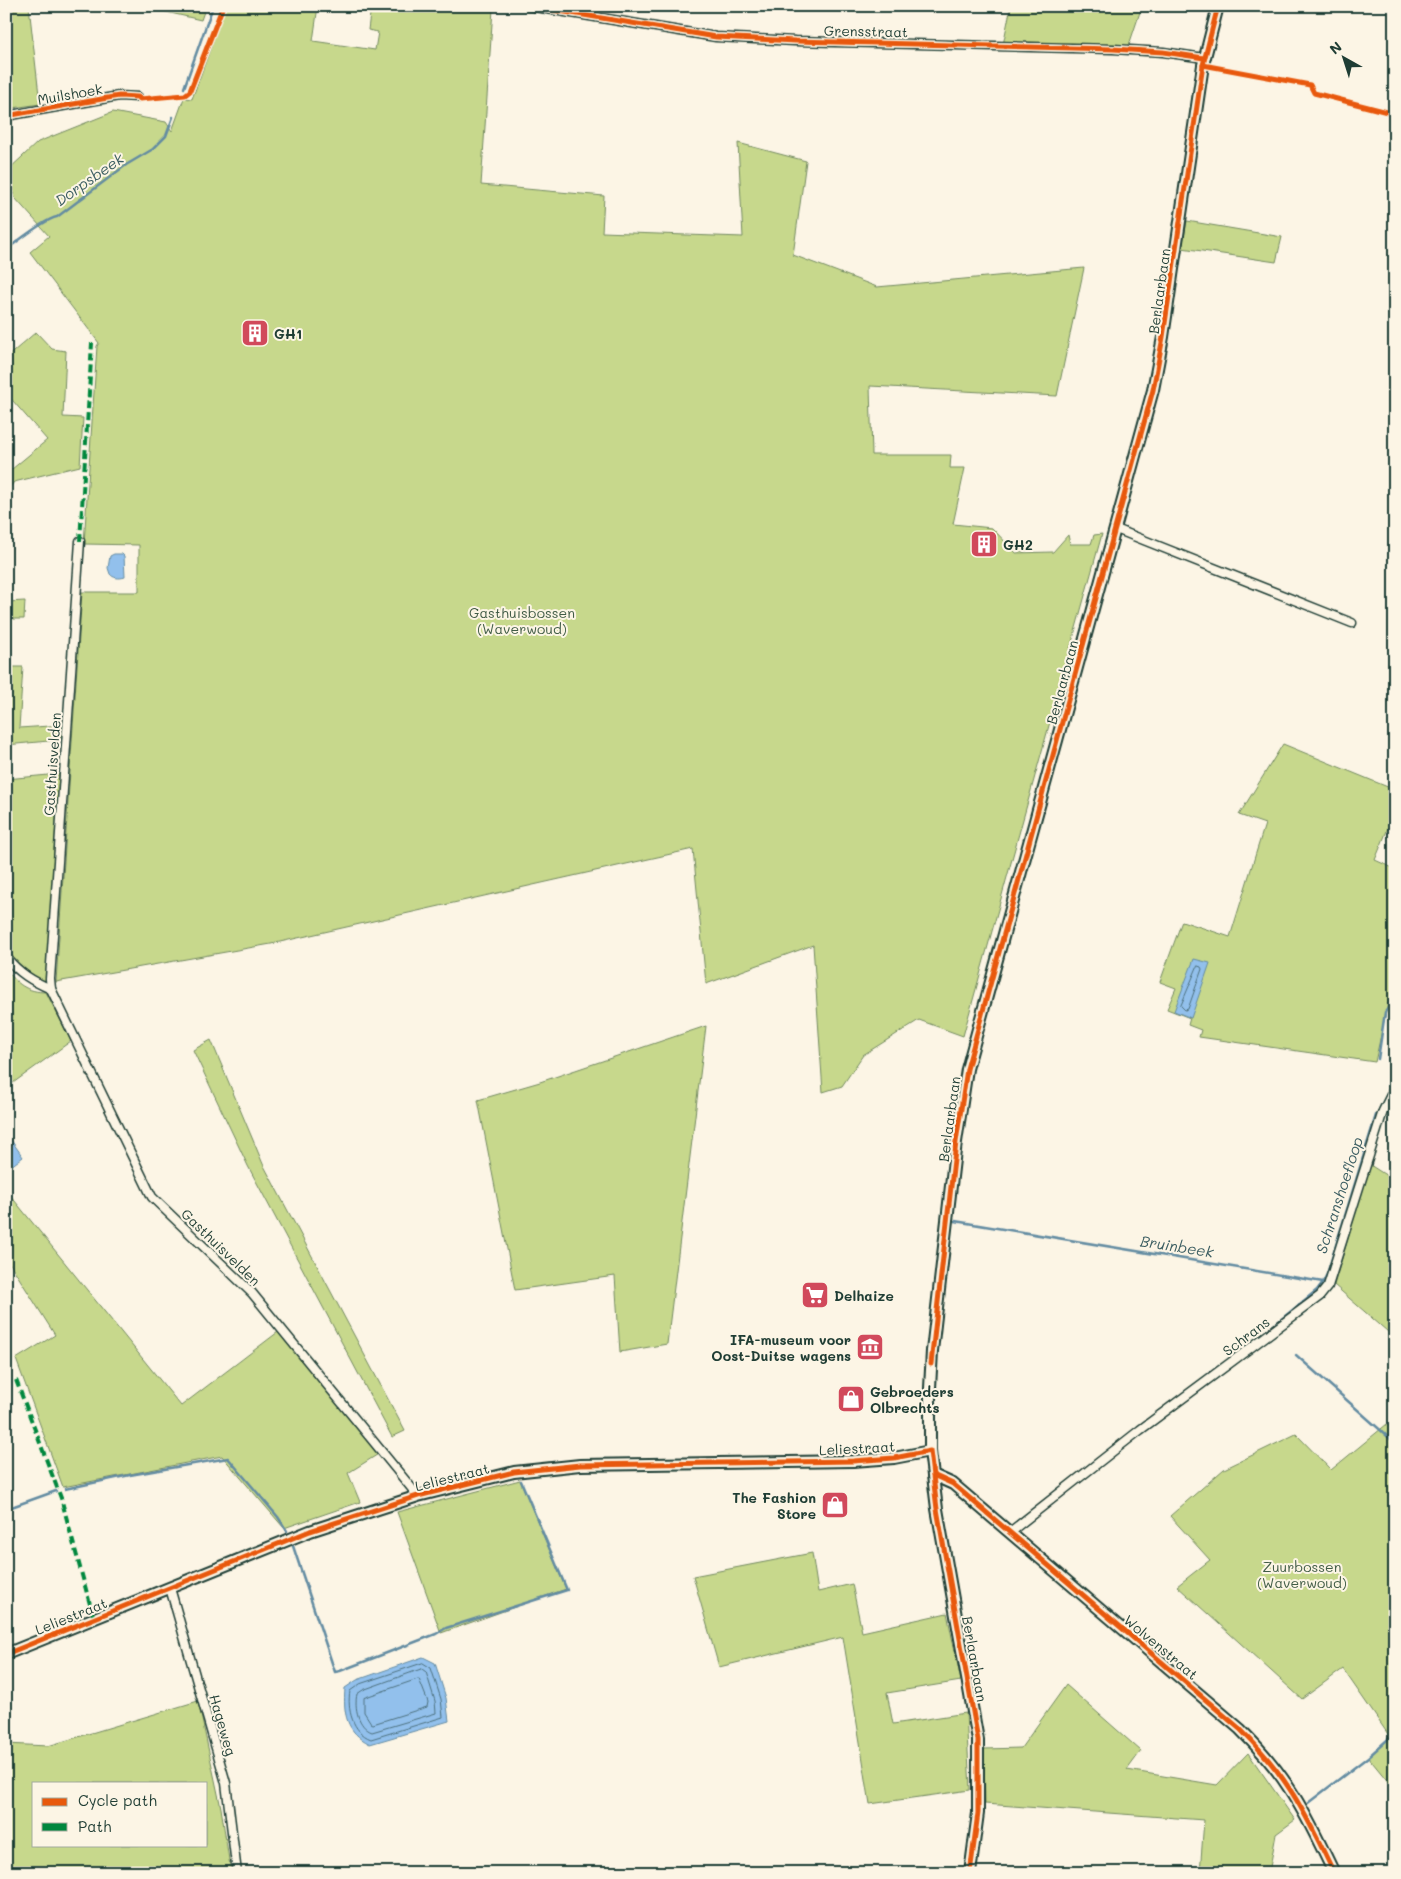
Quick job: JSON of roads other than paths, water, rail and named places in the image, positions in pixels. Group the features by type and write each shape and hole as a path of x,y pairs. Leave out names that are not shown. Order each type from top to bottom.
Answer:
{"street":[{"name":"Grensstraat","path":"529,6 716,37 795,41 1114,49 1163,52 1204,58"},
{"name":"Berlaarbaan","path":"970,1873 978,1813 978,1740 938,1515 930,1451 932,1351 956,1142 967,1070 1153,390 1164,337 1204,58 1218,6"},
{"name":"Muilshoek","path":"6,116 119,96 138,97"},
{"path":"1116,529 1352,622"},
{"name":"Gasthuisvelden","path":"80,541 50,979 51,989 152,1197 252,1293 418,1496"},
{"path":"6,957 17,970 51,989"},
{"name":"Schrans","path":"1010,1532 1140,1430 1320,1296 1328,1286 1383,1111 1395,1086"},
{"name":"Leliestraat","path":"6,1654 310,1531 418,1496 514,1472 580,1465 853,1461 894,1458 930,1451"},
{"name":"Wolvenstraat","path":"933,1475 953,1484 1240,1728 1274,1767 1290,1789 1308,1820 1334,1873"},
{"name":"Hageweg","path":"170,1588 226,1783 237,1873"}],"water":[{"path":"122,554 124,556 125,577 116,578 110,574 108,568 110,556"},
{"path":"1194,959 1210,963 1191,1018 1174,1011"},
{"path":"6,1133 23,1157 6,1170"},
{"path":"423,1657 435,1663 446,1698 449,1721 370,1744 362,1739 351,1728 348,1721 345,1706 345,1688 357,1680"}],"waterway":[{"name":"Dorpsbeek","path":"184,88 213,6"},
{"name":"Dorpsbeek","path":"6,250 39,226 57,217 126,165 153,149 166,136 173,117"},
{"name":"Schranshoefloop","path":"1378,1059 1385,1012 1395,1000"},
{"name":"Schranshoefloop","path":"1323,1282 1376,1115"},
{"name":"Bruinbeek","path":"955,1221 1323,1282 1317,1290 1268,1330"},
{"name":"Bruinbeek","path":"1296,1355 1395,1443"},
{"path":"65,1489 130,1475 228,1458 278,1517 287,1531"},
{"path":"293,1546 335,1672 340,1671 436,1634 446,1628 567,1590 521,1481"},
{"path":"6,1509 56,1491"},
{"name":"Bruinbeek","path":"1308,1803 1368,1757 1395,1733"}],"place":[{"name":"GH1","path":"255,333"},
{"name":"GH2","path":"984,544"},
{"name":"Delhaize","path":"815,1295"},
{"name":"IFA-museum voor Oost-Duitse wagens","path":"870,1347"},
{"name":"Gebroeders Olbrechts","path":"851,1399"},
{"name":"The Fashion Store","path":"835,1505"}],"park label":[{"name":"Gasthuisbossen (Waverwoud)","path":"522,620"},
{"name":"Zuurbossen (Waverwoud)","path":"1302,1574"}]}
